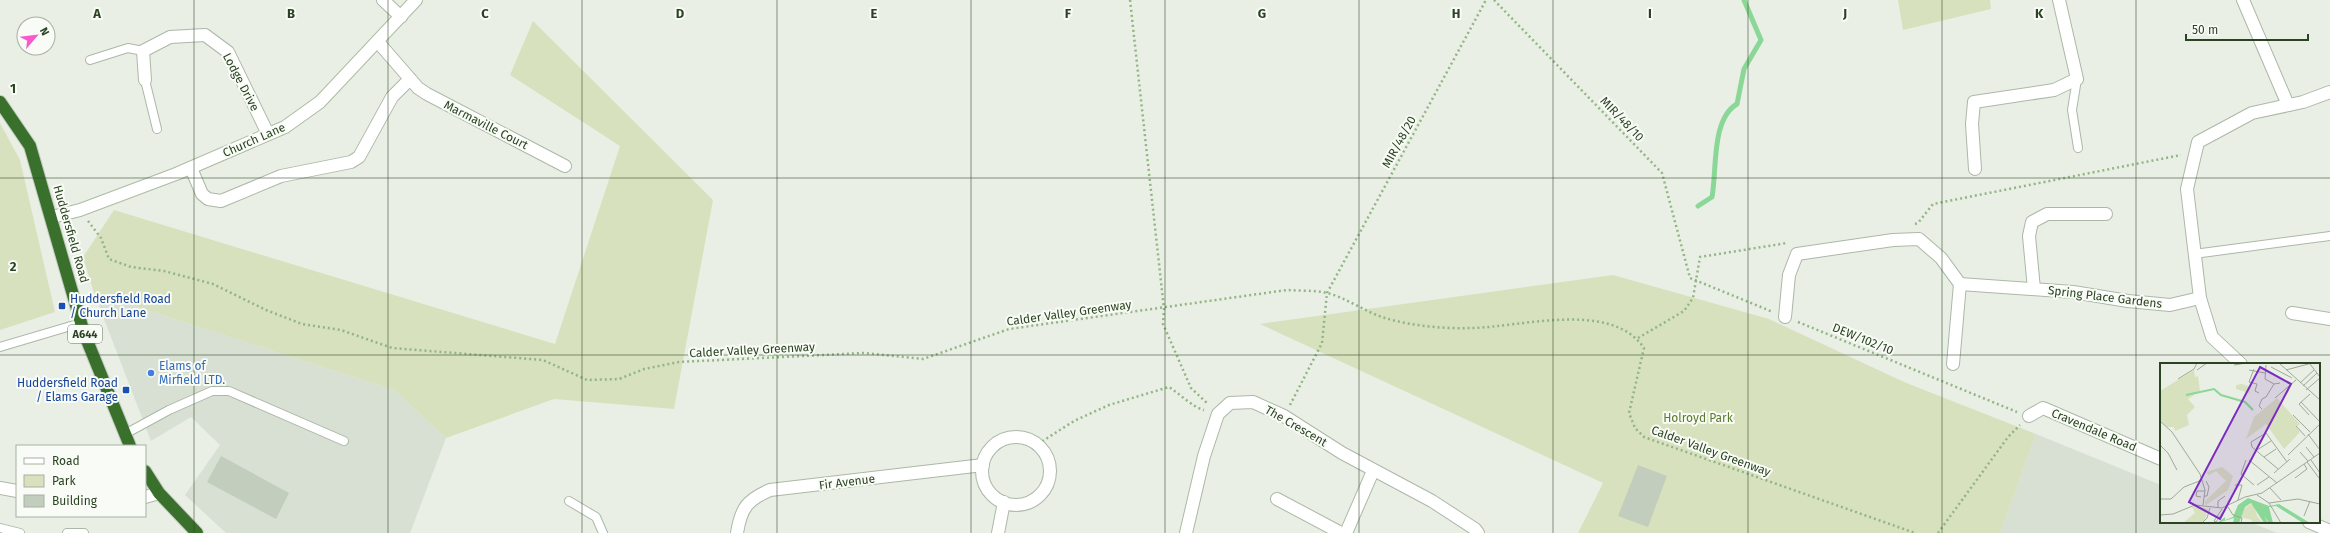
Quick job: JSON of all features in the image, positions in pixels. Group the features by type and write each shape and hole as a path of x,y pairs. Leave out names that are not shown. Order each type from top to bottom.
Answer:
{"highway":[{"name":"Huddersfield Road","path":"0,102 6,108 30,146 52,217 81,323 130,445"},
{"path":"146,472 159,493 198,533"}],"street":[{"path":"383,0 401,17"},
{"name":"Church Lane","path":"52,217 80,210 191,168 285,128 320,102 416,0"},
{"path":"1975,169 1972,124 1974,102 2054,90 2077,79 2060,0"},
{"path":"2243,0 2288,105"},
{"name":"Lodge Drive","path":"143,51 170,37 205,36 228,52 268,134"},
{"name":"Marmaville Court","path":"378,42 410,79 428,94 565,166"},
{"path":"143,51 146,80"},
{"path":"191,168 202,194 215,201 221,201 281,176 351,162 359,157 392,97 410,79"},
{"path":"2240,363 2212,336 2200,298 2187,189 2198,142 2252,114 2330,92"},
{"name":"Spring Place Gardens","path":"2034,289 2029,236 2032,222 2047,214 2106,214"},
{"path":"1785,317 1789,275 1797,254 1893,240 1919,239 1941,258 1960,284 1954,364"},
{"name":"Spring Place Gardens","path":"1960,284 2073,292 2128,301 2170,305 2200,298"},
{"path":"2292,313 2330,319"},
{"name":"The Crescent","path":"1218,414 1230,403 1253,402 1284,416 1373,471 1432,502 1475,529 1478,533"},
{"name":"Cravendale Road","path":"2029,416 2043,408 2160,459"},
{"path":"1186,533 1204,456 1218,414"},
{"path":"1019,436 1038,444 1045,452 1049,462 1048,483 1043,492 1030,502 1014,505 1004,502 994,496 987,488 983,477 983,465 992,447 1004,439 1019,436"},
{"name":"Fir Avenue","path":"738,533 740,514 754,497 770,490 983,465"},
{"path":"1346,533 1373,471"},
{"path":"0,488 16,491"},
{"path":"146,497 159,493"},
{"path":"1277,499 1341,533"},
{"path":"998,533 1004,502"},
{"path":"2311,523 2330,531"}],"lane":[{"path":"90,60 128,48 143,51"},
{"path":"2077,79 2072,110 2078,148"},
{"path":"146,80 157,129"},
{"path":"2194,254 2330,236"},
{"path":"0,347 81,323"},
{"path":"125,434 169,410 212,391 230,391 344,441"},
{"path":"569,501 596,517 603,533"},
{"path":"0,528 20,533"},
{"path":"67,533 84,533"}],"path":[{"path":"1130,0 1164,309 1163,324 1192,388 1218,414"},
{"name":"MIR/48/20","path":"1327,293 1486,0"},
{"name":"MIR/48/10","path":"1494,0 1662,173 1690,278"},
{"path":"1910,224 1918,223 1933,204 2196,152"},
{"name":"Calder Valley Greenway","path":"80,210 101,238 109,259 131,267 164,271 213,284 266,310 302,324 341,330 392,348 543,360 587,380 619,379 644,369 679,362 864,353 923,359 1009,329 1164,309 1287,290 1327,293 1384,318 1413,325 1471,328 1590,319 1615,326 1638,338 1644,348 1629,413 1635,428 1644,437 1915,533"},
{"path":"1638,338 1684,311 1693,298 1700,257 1794,242"},
{"name":"DEW/102/10","path":"1690,278 2029,416"},
{"path":"1284,416 1322,343 1327,293"},
{"path":"1038,444 1074,421 1109,404 1169,387 1185,397 1196,408 1218,414"},
{"path":"1938,533 2008,437 2029,416"}],"shaded area":[{"path":"94,293 394,390 446,438 410,533 226,533 185,495 220,445 191,417 151,441"},
{"path":"2036,434 2160,485 2160,523 2252,523 2277,533 2000,533"}],"green space":[{"path":"1898,0 1990,0 1991,9 1903,30"},
{"path":"533,21 713,200 674,409 554,399 446,438 394,390 94,293 83,257 114,210 555,344 620,146 510,75"},
{"path":"0,123 20,160 55,312 0,330"},
{"name":"Holroyd Park","path":"1613,275 1769,319 1904,382 2036,434 2000,533 1578,533 1603,483 1260,324"}],"building":[{"path":"221,456 289,493 276,519 207,482"},
{"path":"1638,465 1667,476 1648,527 1618,516"}],"waterway":[{"path":"1698,206 1712,197 1719,133 1723,121 1729,111 1737,104 1744,69 1761,40 1744,0"}],"place":[{"name":"Huddersfield Road / Church Lane","path":"62,306"},
{"name":"Elams of Mirfield LTD.","path":"151,373"},
{"name":"Huddersfield Road / Elams Garage","path":"126,390"}]}
